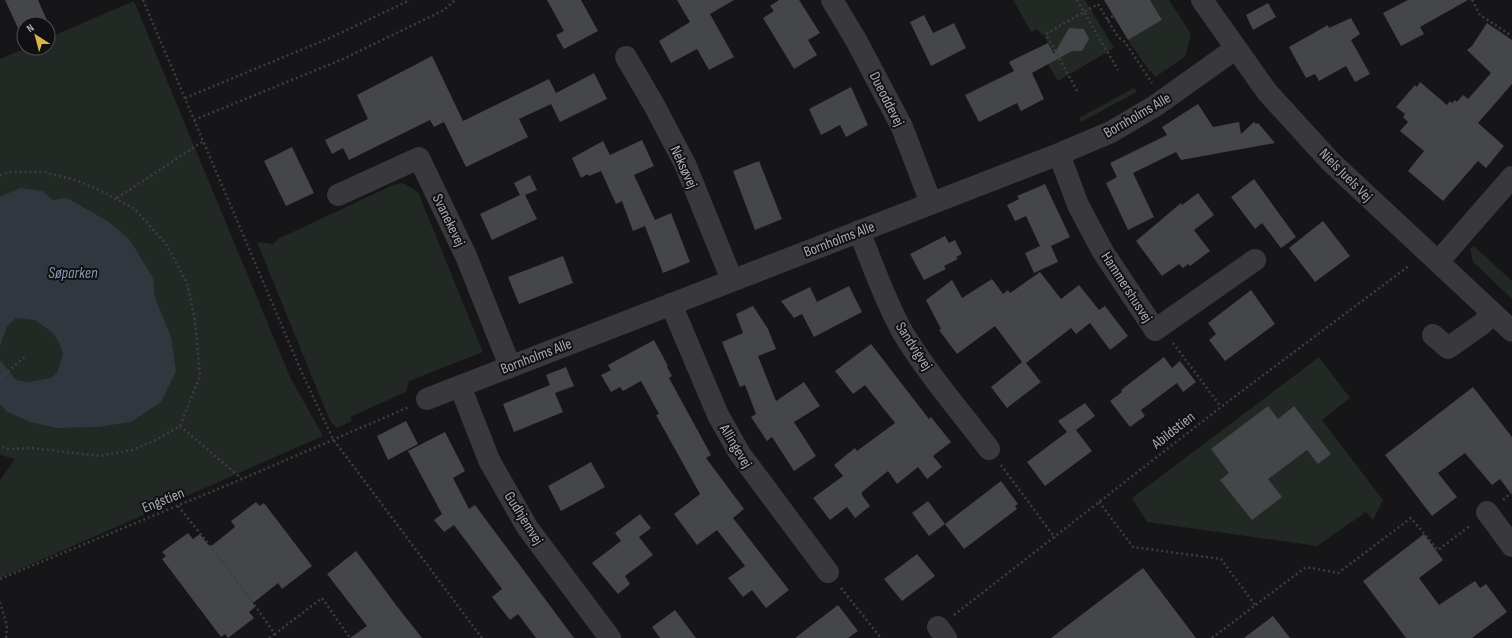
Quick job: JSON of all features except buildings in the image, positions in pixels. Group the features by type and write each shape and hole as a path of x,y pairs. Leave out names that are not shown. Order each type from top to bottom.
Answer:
{"street":[{"name":"Dueoddevej","path":"832,0 856,40 902,127 931,204"},
{"name":"Niels Juels Vej","path":"1202,0 1235,49 1267,92 1330,161 1512,331"},
{"name":"Bornholms Alle","path":"427,399 931,204 1111,132 1164,100 1235,49"},
{"name":"Neksøvej","path":"626,57 654,105 685,164 732,280"},
{"name":"Hammershusvej","path":"1059,154 1078,205 1103,252 1155,330 1255,260"},
{"name":"Svanekevej","path":"338,195 419,158 466,256 510,366"},
{"path":"1432,256 1512,177"},
{"name":"Sandvigvej","path":"859,231 888,303 903,332 926,366 989,449"},
{"name":"Allingevej","path":"671,304 718,415 740,454 828,572"},
{"path":"1433,335 1448,348 1482,324 1492,313"},
{"name":"Gudhjemvej","path":"460,386 489,460 527,527 610,638"},
{"path":"1487,512 1512,546"}],"path":[{"path":"143,0 202,142 302,373 333,439 482,638"},
{"path":"185,98 332,37 410,0"},
{"path":"194,120 343,59 444,10 455,0"},
{"path":"1077,0 1118,70"},
{"path":"1472,0 1480,15 1512,36"},
{"path":"1077,91 1046,34 1098,4 1118,37 1125,42 1164,100"},
{"path":"1107,20 1113,16"},
{"path":"117,198 202,142"},
{"path":"0,175 9,172 44,172 78,181 117,198 135,209 166,244 187,283 195,320 200,376 180,426 156,440 132,450 99,456 32,448 6,450 0,446"},
{"name":"Abildstien","path":"942,633 1099,502 1221,407 1407,268 1432,256"},
{"path":"1161,326 1221,407"},
{"path":"0,378 26,356"},
{"name":"Engstien","path":"0,579 178,506 427,399"},
{"path":"180,426 242,479"},
{"path":"989,449 1055,538"},
{"path":"1212,638 1306,567 1338,573 1411,518 1438,550 1512,492"},
{"path":"1099,502 1133,547 1221,559 1255,605"},
{"path":"178,506 228,568 275,634"},
{"path":"828,572 881,638"},
{"path":"270,638 322,598 350,638"},
{"path":"0,602 7,626 6,638"}],"shaded area":[{"path":"1013,0 1085,0 1114,48 1058,81 1048,64 1057,59 1043,34 1041,35 1037,29 1031,32"},
{"path":"1150,0 1169,0 1191,34 1185,57 1155,77 1128,40 1162,20"},
{"path":"134,1 290,377 323,436 0,578 0,480 15,459 0,455 0,59 16,52 16,56 56,56 56,35"},
{"path":"1134,88 1137,92 1081,122 1079,118"},
{"path":"403,183 418,192 483,352 409,381 406,392 350,417 352,421 337,428 330,421 257,242 273,244 278,239 393,185"},
{"path":"1474,246 1512,281 1512,299 1473,262 1470,249"},
{"path":"1319,357 1350,398 1322,420 1383,500 1373,520 1366,512 1317,546 1147,522 1132,498"}],"water":[{"name":"Søparken","path":"20,188 42,191 53,200 67,198 109,222 130,240 153,278 155,298 171,337 176,371 161,402 131,422 98,427 57,428 30,422 7,412 0,404 0,360 16,380 28,382 51,378 57,373 63,354 59,342 52,332 35,320 16,318 7,326 0,346 0,197"}]}
